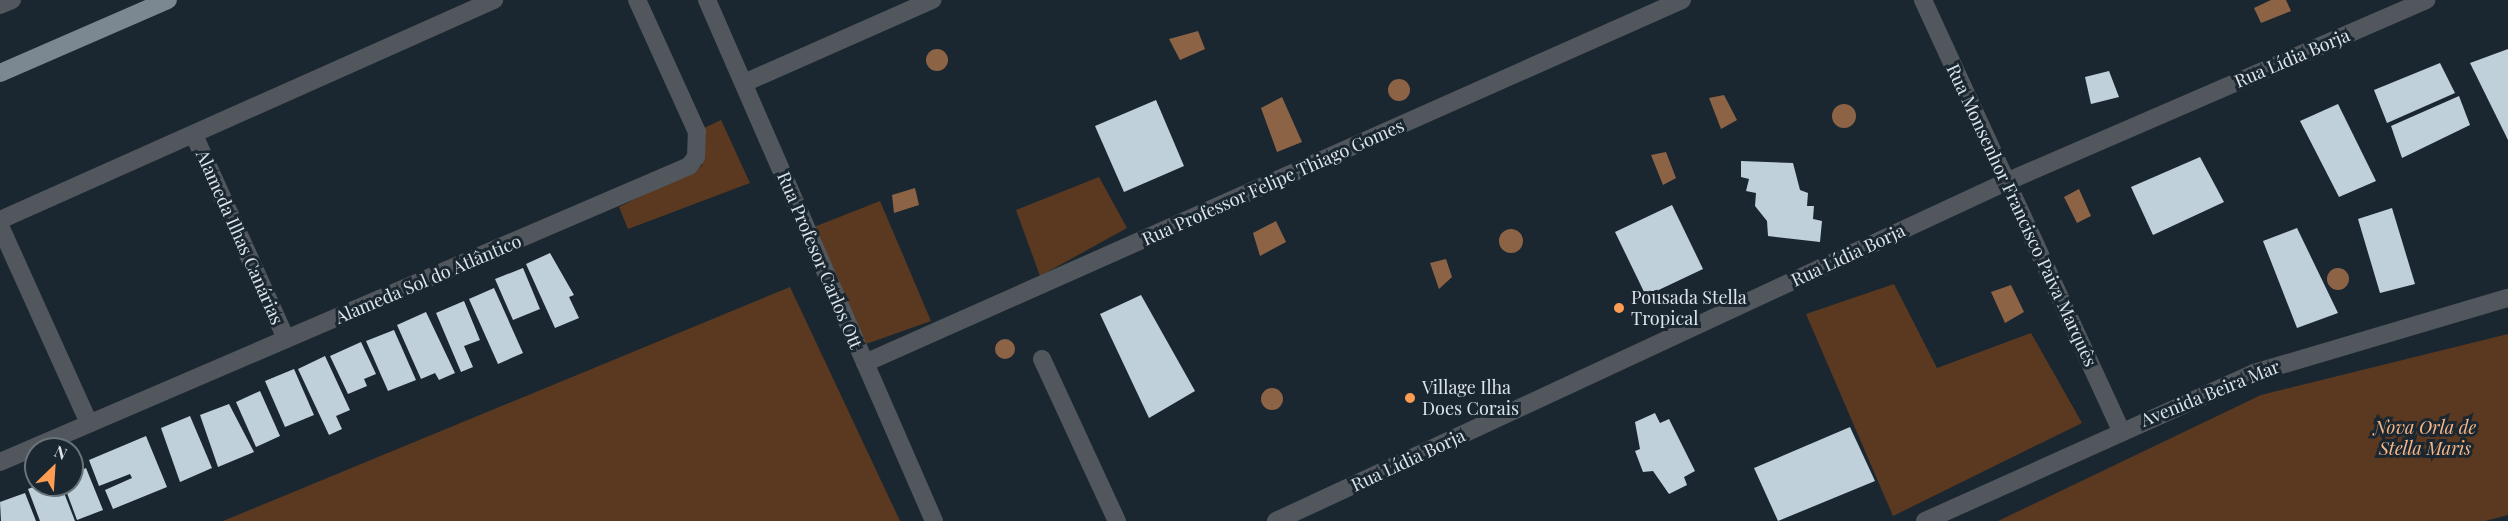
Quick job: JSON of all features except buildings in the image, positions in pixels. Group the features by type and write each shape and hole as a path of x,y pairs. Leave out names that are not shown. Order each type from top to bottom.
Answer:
{"main road":[{"path":"0,73 168,0"}],"street":[{"path":"0,5 12,0"},
{"path":"0,220 494,0"},
{"name":"Alameda Sol do Atlântico","path":"0,462 689,166 698,151 697,132 638,0"},
{"name":"Rua Profesor Carlos Ott","path":"707,0 934,521"},
{"path":"744,83 932,0"},
{"name":"Rua Professor Felipe Thiago Gomes","path":"865,363 1682,0"},
{"name":"Rua Monsenhor Francisco Paiva Marquês","path":"1923,0 2121,430"},
{"name":"Rua Lídia Borja","path":"1276,521 2006,182 2426,0"},
{"name":"Alameda Ilhas Canárias","path":"194,135 286,339"},
{"path":"0,226 89,423"},
{"name":"Avenida Beira Mar","path":"1925,521 2121,430 2254,373 2508,298"},
{"path":"1042,359 1117,521"}],"green space":[{"path":"721,120 750,183 628,229 619,207 702,166 704,128"},
{"path":"1099,177 1127,228 1040,276 1016,210"},
{"path":"880,201 931,321 866,344 814,227"},
{"path":"1894,284 1937,368 2031,333 2082,423 1893,516 1806,314"},
{"path":"790,287 900,521 223,521"},
{"name":"Nova Orla de Stella Maris","path":"2508,334 2508,515 2485,521 1998,521 2261,395"}],"shaded area":[{"path":"2271,0 2286,0 2291,11 2261,23 2254,8"},
{"path":"1198,31 1205,49 1180,60 1169,39"},
{"path":"937,49 945,52 948,60 945,68 937,71 929,68 926,60 929,52"},
{"path":"1399,79 1407,82 1410,90 1407,98 1399,101 1391,98 1388,90 1391,82"},
{"path":"1724,95 1737,120 1721,129 1709,98"},
{"path":"1282,97 1302,142 1277,152 1261,108"},
{"path":"1844,104 1852,108 1856,116 1852,124 1844,128 1836,124 1832,116 1836,108"},
{"path":"1666,152 1676,178 1663,185 1651,155"},
{"path":"915,188 919,205 894,213 892,195"},
{"path":"2079,189 2091,216 2077,223 2064,197"},
{"path":"1276,221 1286,242 1260,256 1253,233"},
{"path":"1511,229 1516,230 1522,236 1522,246 1516,252 1511,253 1506,252 1500,246 1499,241 1500,236 1506,230"},
{"path":"1446,259 1452,277 1439,289 1430,263"},
{"path":"2334,268 2342,268 2349,275 2349,283 2342,290 2334,290 2327,283 2327,275"},
{"path":"2011,285 2024,312 2005,323 1991,292"},
{"path":"1005,339 1012,342 1015,349 1012,356 1005,359 998,356 995,349 998,342"},
{"path":"1272,388 1280,391 1283,399 1280,407 1272,410 1264,407 1261,399 1264,391"}],"place":[{"name":"Pousada Stella Tropical","path":"1619,308"},
{"name":"Village Ilha Does Corais","path":"1410,398"}]}
